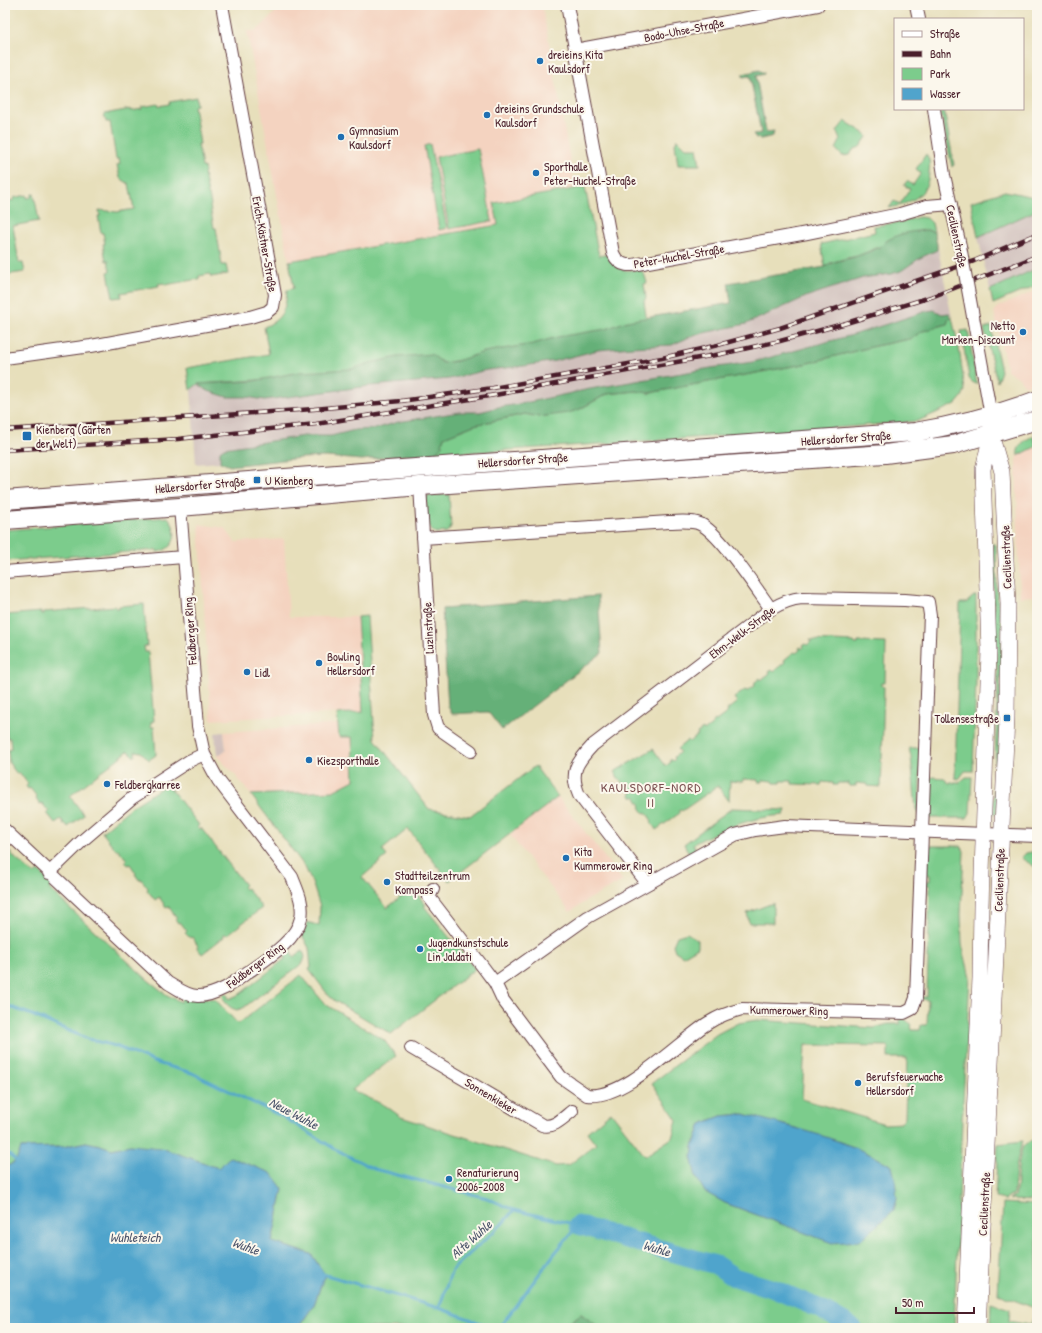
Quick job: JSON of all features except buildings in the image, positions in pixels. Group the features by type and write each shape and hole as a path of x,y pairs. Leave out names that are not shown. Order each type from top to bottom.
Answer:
{"main road":[{"name":"Hellersdorfer Straße","path":"5,500 915,432 950,427 991,416 1037,400"},
{"name":"Hellersdorfer Straße","path":"5,520 180,507 420,486 886,454 947,446 1037,420"},
{"path":"418,468 420,486"}],"street":[{"name":"Erich-Kästner-Straße","path":"5,358 91,346 250,317 267,312 273,307 275,295 222,5"},
{"name":"Peter-Huchel-Straße","path":"566,5 613,253 616,259 624,264 632,265 646,263 802,234 900,214 927,206 951,204"},
{"name":"Bodo-Uhse-Straße","path":"575,50 818,5"},
{"path":"916,5 919,18"},
{"name":"Cecilienstraße","path":"934,110 944,175 960,246 991,416 991,434 983,469 989,650 980,978 965,1328"},
{"name":"Cecilienstraße","path":"978,1328 992,1064 1006,718 1008,604 1002,472 991,434"},
{"name":"Luzinstraße","path":"420,486 434,715 438,728 471,751"},
{"name":"Feldberger Ring","path":"5,830 168,983 185,993 198,996 215,993 227,988 281,948 298,926 301,918 302,905 292,877 218,780 204,754 198,726 180,507"},
{"path":"424,538 669,522 700,524 720,540 771,609"},
{"path":"5,572 183,557"},
{"name":"Ehm-Welk-Straße","path":"647,883 579,795 575,782 575,770 581,757 593,745 771,609 794,598 905,600 928,602 930,615 922,832"},
{"path":"49,872 83,840 132,798 189,761 204,754"},
{"path":"495,983 588,917 734,835 755,830 786,826 1037,836"},
{"name":"Kummerower Ring","path":"433,889 429,897 495,983 503,1000 561,1076 582,1092 592,1095 608,1093 628,1083 708,1023 723,1015 742,1009 904,1013 912,1009 916,998 922,832"},
{"name":"Sonnenkieker","path":"411,1048 547,1127 553,1125 572,1111"}],"shaded area":[{"path":"542,5 575,188 494,203 498,225 289,261 247,31 254,31 260,28 281,6"},
{"path":"1037,210 1037,268 990,290 978,237"},
{"path":"937,244 952,318 875,346 226,465 220,462 196,464 191,390 198,384 648,330"},
{"path":"1037,290 1037,381 1025,386 1019,378 1007,370 994,312 996,308"},
{"path":"1037,434 1037,596 1020,597 1016,460 1019,449 1024,440"},
{"path":"199,524 225,528 235,542 284,539 289,617 357,617 363,712 211,720"},
{"path":"338,724 339,737 352,737 354,780 333,791 251,795 217,756 226,750 224,732"},
{"path":"224,732 226,750 217,756 215,733"},
{"name":"Kita Kummerower Ring","path":"558,797 623,881 586,901 570,912 510,835"}],"green space":[{"path":"759,70 764,73 756,76 766,132 774,131 773,136 761,139 756,138 753,134 761,133 750,76 743,77 743,74"},
{"path":"196,97 197,105 194,106 202,167 204,167 222,265 226,265 228,274 211,277 210,274 199,276 199,279 165,285 164,283 158,284 159,286 121,293 122,297 113,298 108,272 110,271 108,260 106,261 103,244 105,244 103,233 101,233 98,216 100,216 99,210 117,212 134,209 129,184 120,178 117,165 120,164 119,159 116,159 110,122 106,122 104,114 131,109 131,111 142,109 142,107 158,104 159,106 170,104 169,102"},
{"path":"940,110 944,110 954,165 952,167"},
{"path":"845,121 866,134 867,137 860,147 853,150 850,155 842,156 836,149 840,141 837,131"},
{"path":"677,139 686,148 697,148 700,165 678,165 675,144"},
{"path":"430,144 447,228 439,230 424,146"},
{"path":"478,149 492,221 449,229 436,157"},
{"path":"926,154 930,165 928,180 922,193 911,201 889,208 894,201 900,204 910,189 904,185 907,181 913,185 921,173 916,169"},
{"path":"585,187 599,256 609,254 615,264 621,269 640,269 645,276 647,283 644,284 646,298 644,301 648,330 442,363 332,375 198,384 190,390 187,368 269,354 264,327 279,317 286,302 287,290 294,288 289,261 498,225 494,203"},
{"path":"1005,191 1034,197 1037,196 1037,210 978,237 971,202"},
{"path":"32,194 34,194 39,221 13,226 19,263 23,263 25,272 5,275 5,202 14,200 13,198 27,195 27,198 32,197"},
{"path":"919,217 927,218 932,223 934,232 927,230 888,240 881,246 858,256 830,263 825,267 821,244 875,232 874,226 901,222"},
{"path":"927,230 934,232 937,250 920,258 901,271 863,278 808,296 746,324 694,335 672,345 598,350 555,361 487,370 449,379 370,386 265,400 246,397 227,397 208,391 198,384 253,381 300,372 352,369 370,363 398,357 431,354 443,363 457,361 484,352 533,344 557,337 606,329 627,321 731,303 728,283 825,267 834,262 856,257 874,250 888,240 902,234"},
{"path":"1037,268 1037,285 993,304 990,290"},
{"path":"934,310 942,314 949,313 952,318 949,318 947,324 923,331 910,339 875,346 804,364 649,393 636,391 607,394 578,410 568,413 539,417 525,414 474,425 444,437 441,448 431,455 407,455 362,460 326,457 301,458 230,466 220,462 220,451 224,448 304,436 331,436 355,430 375,429 398,422 460,412 480,412 590,389 753,362 856,334"},
{"path":"949,318 952,318 959,348 965,390 962,397 956,404 918,421 798,431 431,455 441,448 444,437 474,425 525,414 539,417 578,410 607,394 636,391 649,393 804,364 875,346 910,339 923,331 947,324"},
{"path":"991,326 1001,371 997,382 984,329"},
{"path":"968,330 977,385 969,378 961,331"},
{"path":"947,433 947,437 908,442 791,453 569,470 569,467 597,461"},
{"path":"1033,436 1037,446 1018,456 1018,449 1020,446 1024,441"},
{"path":"449,494 451,527 447,532 433,532 427,518 426,496"},
{"path":"168,517 174,528 174,539 169,547 157,552 157,550 5,561 5,530"},
{"path":"992,544 996,545 997,594 1002,627 997,814 993,814 998,679 995,643"},
{"path":"598,596 602,653 502,730 488,712 452,714 448,706 442,609"},
{"path":"976,596 976,679 973,771 965,771 959,779 955,778 960,603 966,603"},
{"path":"144,604 147,646 144,646 145,652 148,652 154,721 151,722 151,727 154,727 156,755 149,760 141,752 135,751 134,757 128,751 70,796 84,815 68,827 66,824 63,825 64,823 61,819 55,823 47,813 49,812 42,803 40,804 30,788 28,789 26,786 28,784 19,772 17,774 9,763 8,750 11,749 10,738 7,738 5,716 7,715 7,712 5,712 5,615 41,612 41,614 44,614 44,612 115,606 116,608 119,608 119,606"},
{"path":"367,616 375,739 429,809 470,816 535,766 558,797 449,881 408,829 382,850 387,856 362,877 387,908 412,888 426,905 424,906 475,969 391,1034 335,1001 329,996 310,971 309,948 302,935 308,922 319,926 320,907 313,885 305,867 251,795 333,791 354,780 352,737 339,737 337,714 363,712 357,617"},
{"path":"810,640 854,642 855,644 858,644 858,642 886,643 885,683 882,683 882,686 884,687 882,758 880,759 880,762 882,762 881,787 856,783 856,786 849,786 849,783 838,783 837,785 833,785 833,783 822,782 821,785 792,784 792,781 781,781 781,783 774,783 773,781 763,780 762,782 758,782 758,780 743,779 743,782 730,781 729,801 718,786 682,811 678,811 680,813 656,830 646,812 644,813 640,807 641,806 635,796 633,798 630,794 632,793 630,790 628,791 614,772 653,749 666,766 671,762 671,759 673,761 675,759 674,757 680,752 677,749 688,740 690,742 698,735 697,733 703,729 704,731 713,724 712,722 715,720 716,721 728,712 727,710 737,702 734,698 745,690 747,691 756,685 754,683 770,673 769,671 772,669 774,671 785,662 784,660 794,652 796,653 800,650 799,648 801,647 802,649 804,647 803,645 807,645 811,642"},
{"path":"909,748 921,748 919,814 916,810"},
{"path":"932,777 943,778 949,783 959,783 966,777 972,777 970,813 967,818 928,818 929,779"},
{"path":"167,784 199,825 197,827 199,829 201,828 245,885 243,887 245,889 247,888 262,908 227,935 223,935 224,937 202,954 197,948 198,946 192,937 190,938 185,933 187,931 180,922 178,923 175,920 177,918 168,906 166,907 159,897 155,900 141,879 139,880 130,864 128,865 125,862 127,860 118,849 116,850 102,832 130,808"},
{"path":"732,808 786,810 784,815 760,818 715,833 693,844 696,850 689,854 684,844"},
{"path":"929,846 961,846 964,851 961,914 962,944 970,977 962,1119 954,1328 600,1328 581,1314 562,1328 298,1328 314,1305 322,1282 326,1276 311,1254 272,1242 283,1190 199,1161 130,1145 112,1149 86,1142 63,1147 21,1148 16,1161 8,1166 5,1163 5,847 17,860 34,874 38,871 53,884 49,889 148,980 167,995 181,1002 183,996 215,999 238,1024 301,975 325,1004 384,1040 396,1056 352,1090 386,1106 401,1117 556,1166 569,1165 596,1144 587,1132 611,1112 645,1156 672,1138 677,1120 652,1083 717,1034 738,1023 757,1020 874,1028 888,1024 900,1024 900,1018 905,1019 911,1025 912,1030 920,1030 921,1025 927,1025 928,1000 921,999 921,997 927,997 930,885 924,885 924,881 930,881 930,875 924,874 926,853","holes":["805,1045 888,1046 888,1058 907,1058 905,1117 901,1123 885,1124 802,1099","744,1114 854,1147 892,1166 785,1225 725,1203 692,1161 693,1147 701,1124 721,1116"]},
{"path":"1037,851 1037,868 1021,858 1026,853"},
{"path":"773,903 773,923 749,923 747,913"},
{"path":"687,933 698,940 698,947 683,956 675,951 673,945 677,936"},
{"path":"289,948 293,957 303,951 305,957 303,963 243,1008 237,1010 231,1008 227,1004 224,1000 223,994 227,994 229,999 240,994 286,958 282,952"},
{"path":"1023,1141 1017,1160 1014,1194 1005,1200 995,1198 998,1144"},
{"path":"1032,1141 1037,1141 1037,1201 1009,1200 1015,1196 1022,1149 1025,1144"},
{"path":"1003,1203 1037,1205 1037,1309 998,1294"},
{"path":"991,1303 1010,1309 1009,1321 1030,1325 1034,1317 1037,1318 1037,1328 990,1328"},
{"path":"581,1314 600,1328 562,1328"}],"water":[{"path":"744,1114 839,1141 857,1148 892,1166 897,1198 894,1210 860,1241 832,1243 725,1203 705,1192 696,1177 692,1161 693,1147 701,1124 721,1116"},
{"name":"Wuhleteich","path":"86,1142 112,1149 130,1145 161,1148 218,1168 230,1157 271,1173 283,1189 272,1242 311,1254 326,1276 322,1282 314,1305 298,1328 5,1328 5,1163 8,1166 16,1161 21,1148 63,1147"}],"waterway":[{"name":"Neue Wuhle","path":"5,1005 88,1039 115,1046 157,1063 192,1073 285,1118 335,1149 374,1169 487,1198 514,1210 578,1225 555,1253 499,1328"},
{"name":"Wuhle","path":"5,1151 19,1162"},
{"name":"Alte Wuhle","path":"439,1308 452,1270 502,1224 514,1210"},
{"name":"Wuhle","path":"578,1225 716,1265 734,1277 774,1289 818,1308 853,1328"},
{"name":"Wuhle","path":"323,1274 439,1308 494,1328"}],"railway":[{"path":"5,430 314,409 401,401 493,388 662,358 780,328 974,261 1037,234"},
{"path":"5,450 178,439 316,424 495,395 721,354 780,341 843,324 934,296 1037,256"}],"place":[{"name":"dreieins Kita Kaulsdorf","path":"540,61"},
{"name":"dreieins Grundschule Kaulsdorf","path":"487,115"},
{"name":"Gymnasium Kaulsdorf","path":"341,137"},
{"name":"Sporthalle Peter-Huchel-Straße","path":"536,173"},
{"name":"Netto Marken-Discount","path":"1023,332"},
{"name":"Kienberg (Gärten der Welt)","path":"27,436"},
{"name":"U Kienberg","path":"257,480"},
{"name":"Bowling Hellersdorf","path":"319,663"},
{"name":"Lidl","path":"247,672"},
{"name":"Tollensestraße","path":"1007,718"},
{"name":"Kiezsporthalle","path":"309,760"},
{"name":"Feldbergkarree","path":"107,784"},
{"name":"Kita Kummerower Ring","path":"566,858"},
{"name":"Stadtteilzentrum Kompass","path":"387,882"},
{"name":"Jugendkunstschule Lin Jaldati","path":"420,949"},
{"name":"Berufsfeuerwache Hellersdorf","path":"858,1083"},
{"name":"Renaturierung 2006-2008","path":"449,1179"}],"district":[{"name":"KAULSDORF-NORD II","path":"651,794"}]}
